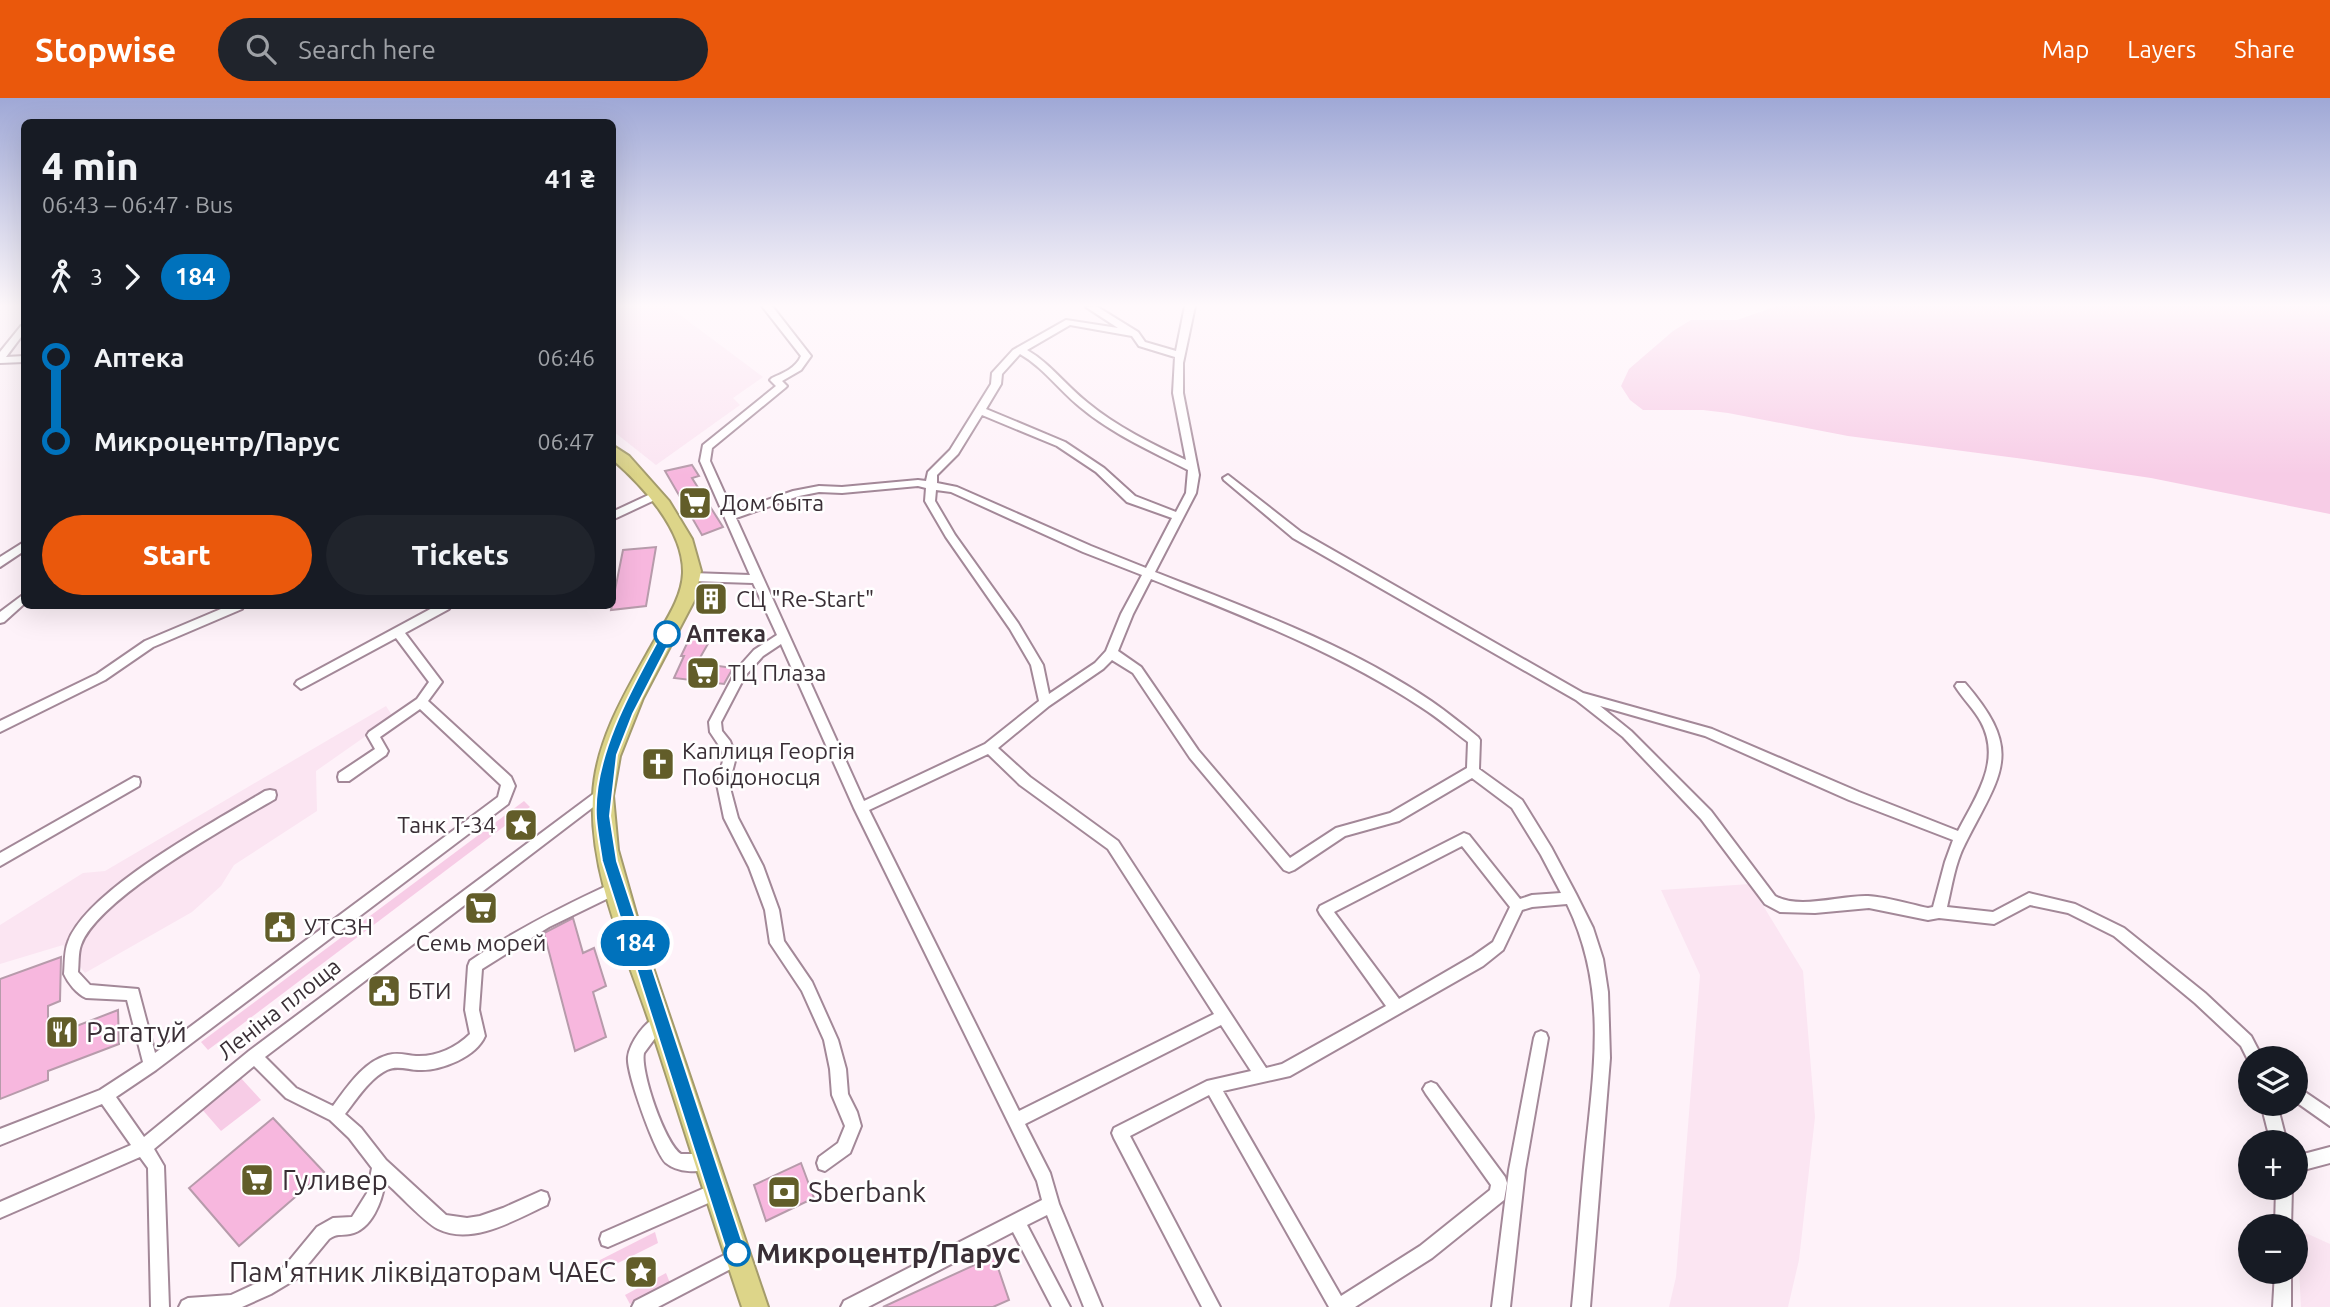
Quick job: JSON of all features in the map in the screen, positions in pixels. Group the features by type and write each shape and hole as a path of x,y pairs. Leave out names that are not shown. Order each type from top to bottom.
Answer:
{"highway":[{"path":"616,453 638,472 657,495 682,539 692,572 682,607 626,714 610,755 604,791 606,847 660,1022 755,1307"}],"street":[{"path":"802,362 799,368 775,380 782,386 736,420 707,447 705,461 861,808 1044,1179 1051,1205 1093,1307"},
{"path":"1004,362 997,373 996,384 954,452 932,474 930,501 1037,665 1045,704"},
{"path":"1043,362 1080,402 1138,440 1193,468"},
{"path":"861,808 989,748 1099,666 1111,653 1191,493 1193,468 1178,393 1179,362"},
{"path":"980,410 1061,444 1100,470 1131,499 1179,517"},
{"path":"1228,478 1297,535 1580,696 1627,734 1706,815 1770,900 1792,908 1869,902 1928,915 1939,912 1994,918 2029,899 2070,908 2119,932 2200,998 2249,1046"},
{"path":"731,516 797,493 820,489 842,490 918,483 965,495 1148,575 1283,629 1350,660 1426,704 1474,740 1473,771"},
{"path":"616,515 657,495"},
{"path":"0,563 21,548"},
{"path":"692,572 757,579"},
{"path":"0,619 21,601"},
{"path":"0,727 89,684 149,644 231,609"},
{"path":"301,684 439,609"},
{"path":"344,778 382,751 373,734 421,702 436,682 397,631"},
{"path":"783,637 744,664 715,722 716,732 726,745 730,757 723,784 731,818 760,877 772,910 777,943 807,988 831,1040 840,1095 853,1126 845,1148 825,1163"},
{"path":"1111,653 1137,670 1194,754 1289,866 1341,832 1394,817 1473,771"},
{"path":"1939,912 1962,838 1990,781 1997,753 1991,727 1961,686"},
{"path":"1580,696 1707,732 1854,796 1962,838"},
{"path":"0,1137 105,1095 151,1065 503,800 509,786 506,781 421,702"},
{"path":"989,748 1026,781 1113,845 1263,1076"},
{"path":"1473,771 1517,804 1546,850 1581,915 1596,960 1604,1013 1581,1307"},
{"path":"0,860 134,782"},
{"name":"Леніна площа","path":"0,1210 143,1148 254,1056 604,791"},
{"path":"151,1065 133,994 86,991 71,974 75,943 93,916 134,880 270,795"},
{"path":"1396,1007 1325,910 1464,839 1517,906"},
{"path":"335,1115 365,1079 385,1063 398,1059 425,1063 456,1053 472,1043 478,1036 472,1010 475,966 509,940 543,921 618,887"},
{"path":"1211,1307 1120,1133 1212,1086 1285,1071 1478,961 1498,946 1517,906 1532,901 1571,898"},
{"path":"1015,1121 1224,1016"},
{"path":"660,1022 640,1044 635,1059 646,1099 663,1148 671,1157 684,1164 707,1162"},
{"path":"1500,1307 1517,1170 1541,1038"},
{"path":"254,1056 291,1093 335,1115 355,1133 380,1166 442,1222 453,1227 468,1226 496,1218 541,1199"},
{"path":"1212,1086 1339,1307 1426,1252 1498,1194 1499,1183 1431,1088"},
{"path":"105,1095 156,1166 160,1307"},
{"path":"2308,1102 2330,1118"},
{"path":"2308,1161 2330,1155"},
{"path":"187,1307 232,1303 265,1288 289,1273 323,1233 333,1226 358,1223 375,1196 380,1166"},
{"path":"608,1239 716,1191"},
{"path":"850,1307 1051,1205"},
{"path":"1016,1222 1061,1307"},
{"path":"641,1307 738,1256"},
{"path":"2282,1307 2283,1284"}],"shaded area":[{"path":"616,362 743,362 763,377 733,398 740,405 656,465 616,433"},
{"path":"1637,362 2330,362 2330,514 2151,478 1848,436 1728,413 1703,410 1643,410 1630,400 1621,386 1629,369"},
{"path":"386,706 393,717 316,771 317,811 234,865 221,886 192,912 85,973 63,945 0,964 0,925 83,873 105,871"},
{"path":"524,801 530,807 208,1050 201,1042"},
{"path":"1750,884 1803,971 1815,1117 1799,1260 1788,1307 1669,1307 1676,1277 1700,975 1661,890"},
{"path":"239,1076 261,1100 221,1131 200,1107"},
{"path":"655,1232 658,1243 602,1271 598,1261"},
{"path":"2308,1234 2330,1244 2330,1307 2301,1307 2300,1284 2308,1284"},
{"path":"666,1273 670,1283 630,1304 625,1295"}],"building":[{"name":"Дом быта","path":"692,465 699,476 692,478 723,527 702,535 665,471"},
{"path":"656,547 646,606 611,610 616,609 616,585 623,550"},
{"name":"ТЦ Плаза","path":"693,631 713,635 697,663 733,668 724,684 674,678"},
{"path":"573,918 583,953 594,948 606,986 593,992 606,1037 575,1051 544,933"},
{"path":"61,957 60,1001 48,1006 48,1037 118,1010 119,1044 48,1071 48,1080 0,1099 0,979"},
{"name":"Гуливер","path":"273,1118 324,1172 239,1246 189,1188"},
{"name":"Sberbank","path":"801,1163 814,1198 766,1221 754,1185"},
{"path":"994,1256 1009,1300 993,1307 883,1307"}],"bus line":[{"name":"184","path":"667,634 626,714 610,755 604,791 606,847 647,983 737,1253"}],"place":[{"name":"Дом быта","path":"695,503"},
{"name":"СЦ \"Re-Start\"","path":"711,599"},
{"name":"Аптека","path":"667,634"},
{"name":"ТЦ Плаза","path":"703,673"},
{"name":"Каплиця Георгія Побідоносця","path":"658,764"},
{"name":"Танк Т-34","path":"521,825"},
{"name":"Семь морей","path":"481,908"},
{"name":"УТСЗН","path":"280,927"},
{"name":"БТИ","path":"384,991"},
{"name":"Рататуй","path":"62,1032"},
{"name":"Гуливер","path":"257,1180"},
{"name":"Sberbank","path":"784,1192"},
{"name":"Микроцентр/Парус","path":"737,1253"},
{"name":"Пам'ятник ліквідаторам ЧАЕС","path":"641,1272"}]}
